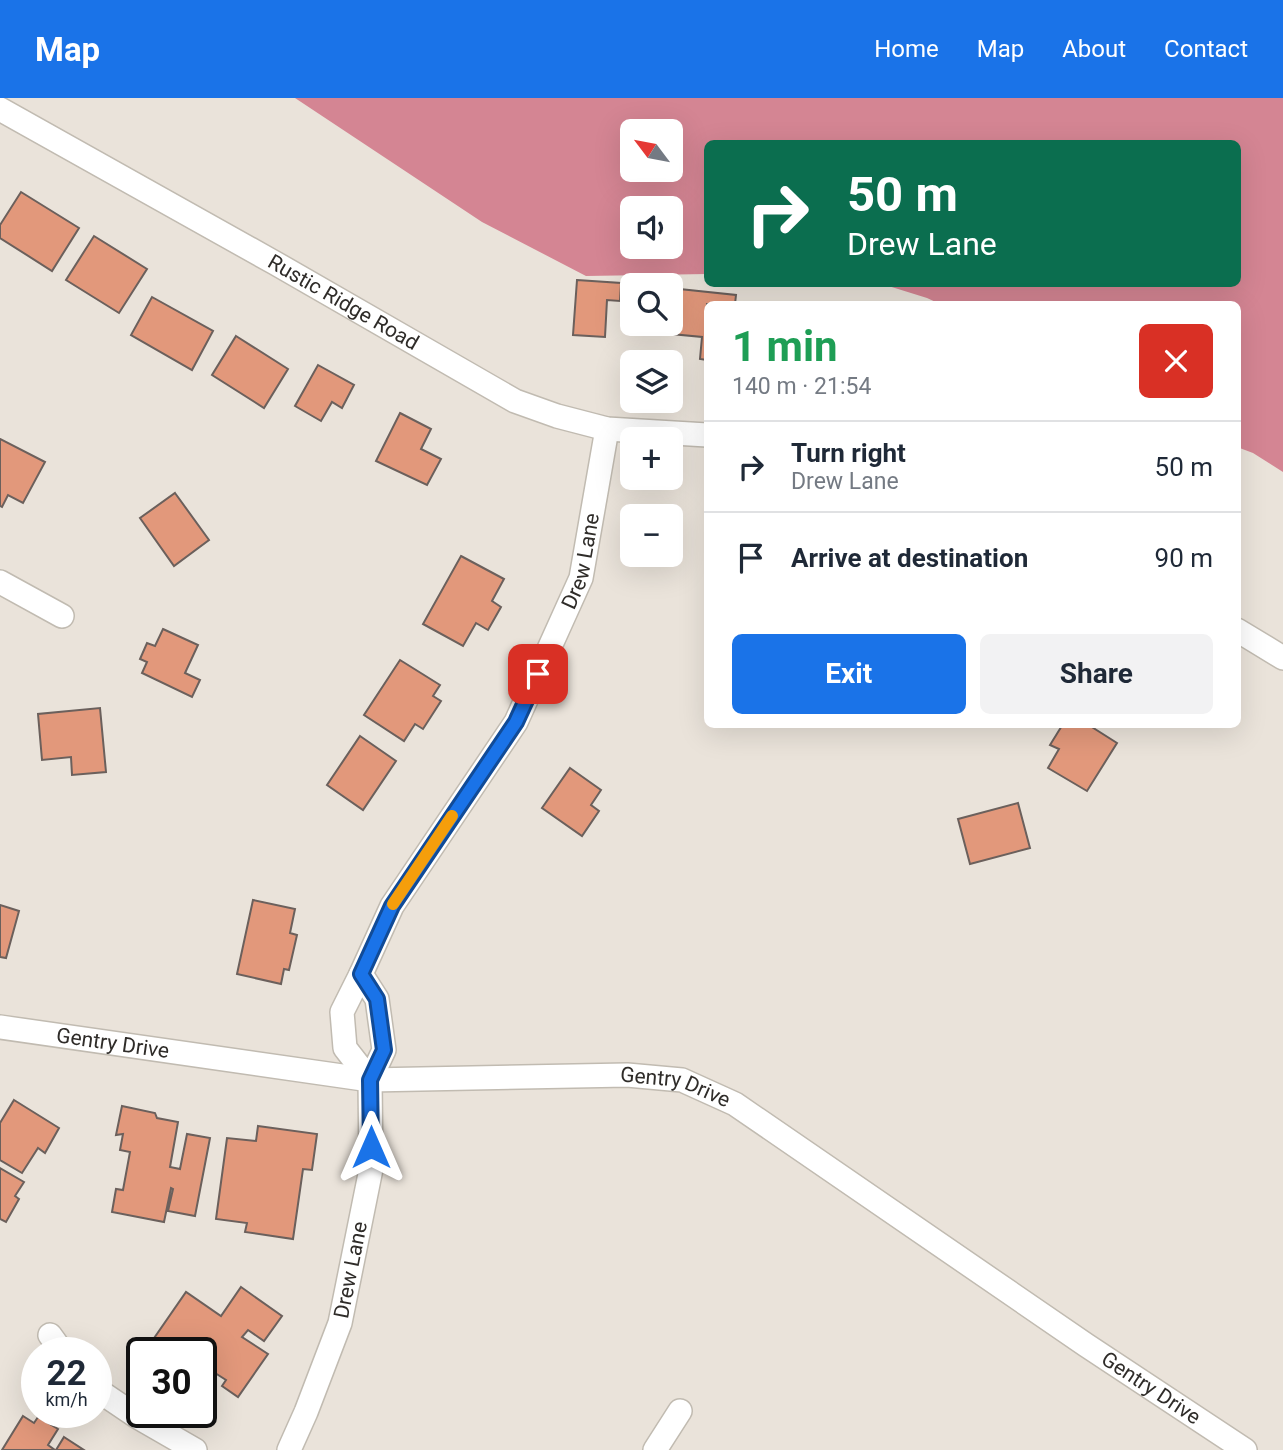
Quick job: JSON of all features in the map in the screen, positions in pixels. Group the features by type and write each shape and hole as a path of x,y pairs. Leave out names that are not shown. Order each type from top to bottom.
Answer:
{"street":[{"name":"Rustic Ridge Road","path":"0,109 515,401 557,416 607,429 704,435"},
{"name":"Drew Lane","path":"370,1080 345,1048 342,1012 392,906 516,722 581,578 607,429"},
{"path":"0,582 62,616"},
{"path":"1241,633 1283,659"},
{"name":"Drew Lane","path":"289,1450 340,1323 371,1169 370,1080 384,1050 377,999 361,974"},
{"name":"Gentry Drive","path":"0,1027 370,1080 627,1075 682,1080 735,1104 1245,1450"},
{"path":"112,1400 195,1450"},
{"path":"655,1450 680,1411"}],"shaded area":[{"path":"295,98 1283,98 1283,472 1241,448 1241,301 934,301 892,287 1241,287 1241,140 704,140 704,274 620,273 620,275 586,276 482,222"}],"building":[{"path":"21,192 79,228 52,271 0,238 0,225"},
{"path":"94,236 147,269 119,313 66,280"},
{"path":"577,280 620,283 620,301 607,300 605,337 573,335"},
{"path":"683,289 736,295 735,301 704,301 704,360 700,359 702,337 683,335"},
{"path":"152,297 213,331 192,370 131,335"},
{"path":"236,336 288,369 264,408 212,375"},
{"path":"318,365 354,385 342,408 332,402 321,421 295,406"},
{"path":"400,413 431,429 421,449 441,459 427,485 376,461"},
{"path":"0,439 45,462 23,503 8,495 2,507 0,506"},
{"path":"175,493 209,540 174,566 140,518"},
{"path":"461,556 504,579 492,601 501,607 488,630 476,623 463,646 423,624"},
{"path":"163,629 198,645 185,673 200,680 192,697 142,673 147,662 140,659 147,643 155,646"},
{"path":"400,660 440,685 433,696 441,701 423,729 415,724 404,741 364,715"},
{"path":"100,708 106,772 72,775 71,757 42,760 38,714"},
{"path":"1061,728 1093,728 1117,743 1087,791 1048,768 1059,749 1050,745"},
{"path":"360,736 396,761 363,810 327,785"},
{"path":"570,768 601,790 591,805 599,811 582,836 542,808"},
{"path":"1018,803 1030,848 970,864 958,819"},
{"path":"253,900 295,909 290,933 297,935 289,970 284,969 281,984 237,974"},
{"path":"0,905 19,911 6,958 0,957"},
{"path":"14,1100 59,1128 45,1153 38,1148 22,1173 0,1160 0,1123"},
{"path":"122,1106 155,1113 157,1118 178,1122 170,1167 180,1169 187,1134 210,1138 195,1216 168,1211 173,1189 171,1188 164,1222 112,1212 116,1189 123,1190 130,1152 120,1150 123,1134 116,1135"},
{"path":"258,1126 317,1134 312,1170 303,1169 293,1239 245,1232 247,1223 216,1219 227,1138 256,1141"},
{"path":"0,1168 24,1182 15,1196 19,1199 6,1222 0,1219"},
{"path":"241,1287 282,1316 264,1341 248,1330 242,1337 268,1354 238,1397 222,1386 226,1380 217,1374 217,1337 155,1337 186,1292 221,1316"},
{"path":"21,1419 21,1428 58,1429 48,1445 55,1450 2,1450"},
{"path":"64,1437 84,1450 56,1450"}],"slow traffic":[{"path":"393,904 452,816"}],"route":[{"path":"371,1147 370,1080 384,1050 377,999 361,974 392,906 516,722 538,674"}]}
